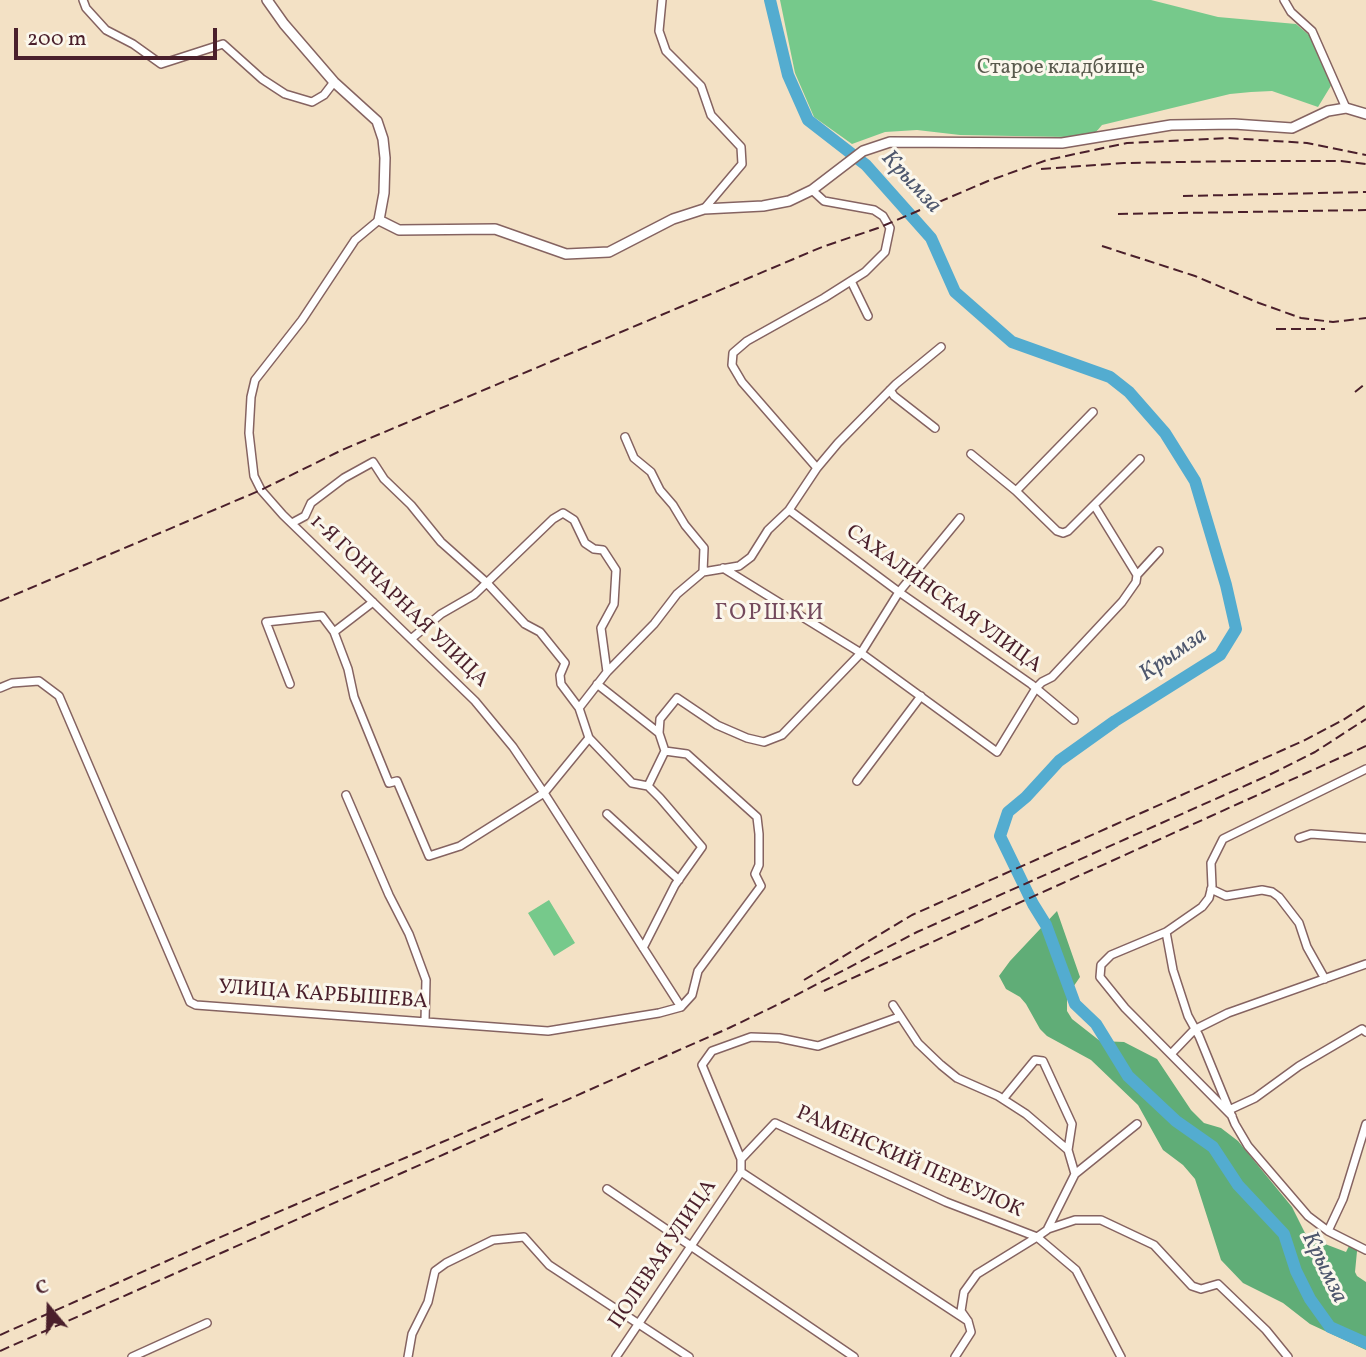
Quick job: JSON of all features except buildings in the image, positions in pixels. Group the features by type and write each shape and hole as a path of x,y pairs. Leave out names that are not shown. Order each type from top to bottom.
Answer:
{"street":[{"path":"83,0 86,8 106,30 133,44 161,64 223,44 262,79 285,94 312,102 324,95 334,82"},
{"path":"267,0 334,82 377,121 385,158 384,193 379,220 399,230 495,229 566,254 609,253 673,219 704,209 763,206 789,201 812,190 863,150 890,142 1062,143 1171,125 1234,124 1292,128 1328,111 1346,108 1366,114"},
{"path":"662,0 659,31 666,51 701,86 710,115 741,147 742,164 704,209"},
{"path":"1284,0 1291,12 1312,31 1346,108"},
{"path":"812,190 824,201 874,210 883,216 890,228 886,252 851,281 747,341 733,353 732,365 742,382 817,468"},
{"name":"1-Я ГОНЧАРНАЯ УЛИЦА","path":"379,220 355,240 302,320 255,380 248,433 254,476 261,490 292,523 475,701 513,747 681,1007"},
{"path":"851,281 868,316"},
{"path":"579,708 607,672 654,624 677,594 703,572 739,566 751,557 768,530 789,510 817,468 890,390 941,347"},
{"path":"890,390 935,428"},
{"path":"1016,492 1093,412"},
{"path":"625,437 634,458 651,472 660,490 704,548 703,572"},
{"path":"971,454 1057,531 1063,533 1140,459"},
{"path":"292,523 305,516 311,502 344,478 373,462 384,479 411,505 440,542 486,582 526,624 540,632 565,663 560,675 561,684 579,708 589,738 632,783 648,786 702,847 679,880 643,948"},
{"path":"1094,505 1137,575"},
{"name":"САХАЛИНСКАЯ УЛИЦА","path":"789,510 899,592 1036,688 1074,720"},
{"path":"411,639 441,614 474,595 553,519 564,513 574,520 585,543 594,549 603,550 616,569 614,604 601,628 607,672"},
{"path":"648,786 665,751 659,733 660,719 677,698 717,724 747,738 764,743 782,734 862,653 899,592 960,518"},
{"path":"722,568 862,653 997,751 1036,688 1052,677 1122,602 1136,582 1137,575 1160,551"},
{"path":"334,632 373,602"},
{"path":"290,684 266,622 321,616 334,632 348,669 354,697 389,783 397,781 429,856 460,846 544,793 589,738"},
{"name":"УЛИЦА КАРБЫШЕВА","path":"0,688 12,683 40,681 59,696 190,1002 196,1005 548,1031 681,1007"},
{"path":"597,684 659,733"},
{"path":"857,780 921,696"},
{"path":"665,751 687,754 757,817 759,834 759,864 755,874 761,886 698,971 692,995 681,1007"},
{"path":"1230,1113 1104,984 1100,971 1104,960 1166,932 1202,907 1212,889 1211,863 1223,839 1366,769"},
{"path":"346,795 409,934 426,980 425,1021"},
{"path":"607,814 679,880"},
{"path":"1299,838 1311,834 1366,838"},
{"path":"1212,889 1226,896 1262,890 1279,897 1298,923 1307,947 1325,979"},
{"path":"1166,932 1173,970 1194,1030 1199,1036 1230,1113 1248,1146 1308,1216 1328,1231 1366,1250"},
{"path":"1171,1054 1194,1030 1228,1013 1366,964"},
{"path":"893,1005 918,1043 941,1065 957,1078 1003,1099 1026,1114 1068,1150"},
{"path":"899,1017 818,1046 779,1038 751,1037 712,1051 702,1065 741,1159 741,1172 968,1321"},
{"path":"1230,1113 1299,1066 1365,1030"},
{"path":"1003,1099 1035,1060 1043,1061 1072,1124 1068,1150 1075,1174"},
{"name":"РАМЕНСКИЙ ПЕРЕУЛОК","path":"741,1159 775,1123 946,1202 1037,1237"},
{"path":"1047,1230 1075,1174 1137,1124"},
{"path":"1328,1231 1343,1199 1366,1124"},
{"name":"ПОЛЕВАЯ УЛИЦА","path":"616,1357 741,1172"},
{"path":"607,1189 854,1357"},
{"path":"955,1357 971,1332 961,1311 964,1292 977,1274 1047,1230 1075,1220 1101,1220 1154,1245 1192,1286 1201,1289 1218,1284 1266,1330 1288,1357"},
{"path":"408,1357 412,1334 428,1302 435,1271 493,1240 524,1237 549,1265 689,1357"},
{"path":"1037,1237 1076,1270 1121,1357"},
{"path":"132,1357 206,1323"}],"green space":[{"name":"Старое кладбище","path":"780,0 1151,0 1218,17 1296,24 1309,35 1332,84 1318,107 1272,91 1251,92 1230,94 1102,125 1096,132 1068,137 960,135 917,130 885,132 852,144 814,117 795,73"},
{"path":"549,900 575,943 554,956 528,913"},
{"path":"1057,911 1080,977 1067,996 1067,1011 1072,1019 1100,1041 1124,1042 1157,1059 1191,1110 1204,1123 1221,1128 1238,1141 1292,1207 1305,1233 1312,1239 1346,1252 1350,1244 1358,1241 1355,1272 1366,1282 1366,1350 1310,1324 1283,1303 1243,1283 1221,1260 1195,1179 1183,1165 1163,1150 1138,1105 1091,1060 1047,1036 1020,997 1006,989 999,976"}],"waterway":[{"name":"Крымза","path":"770,0 788,75 808,120 866,165 931,238 955,292 1012,342 1110,377 1129,392 1165,433 1195,481 1226,585 1236,629 1220,655 1115,721 1059,761 1026,797 1008,812 1000,836 1046,925 1075,1004 1096,1024 1128,1076 1176,1121 1213,1147 1238,1185 1284,1234 1296,1271 1310,1299 1330,1327 1366,1343"}],"railway":[{"path":"0,601 261,490 342,450 822,247 878,228 988,181 1047,160 1127,143 1228,138 1307,143 1366,155"},
{"path":"1041,169 1124,163 1239,161 1341,161 1366,164"},
{"path":"1183,196 1366,192"},
{"path":"1118,214 1366,210"},
{"path":"1102,246 1195,276 1301,318 1333,322 1366,318"},
{"path":"1276,329 1325,329"},
{"path":"1355,392 1366,383"},
{"path":"804,980 912,915 1303,741 1366,705"},
{"path":"0,1351 729,1028 917,932 1267,776 1315,752 1366,719"},
{"path":"824,991 1366,746"},
{"path":"0,1335 257,1221 543,1099"}],"district":[{"name":"ГОРШКИ","path":"770,615"}]}
